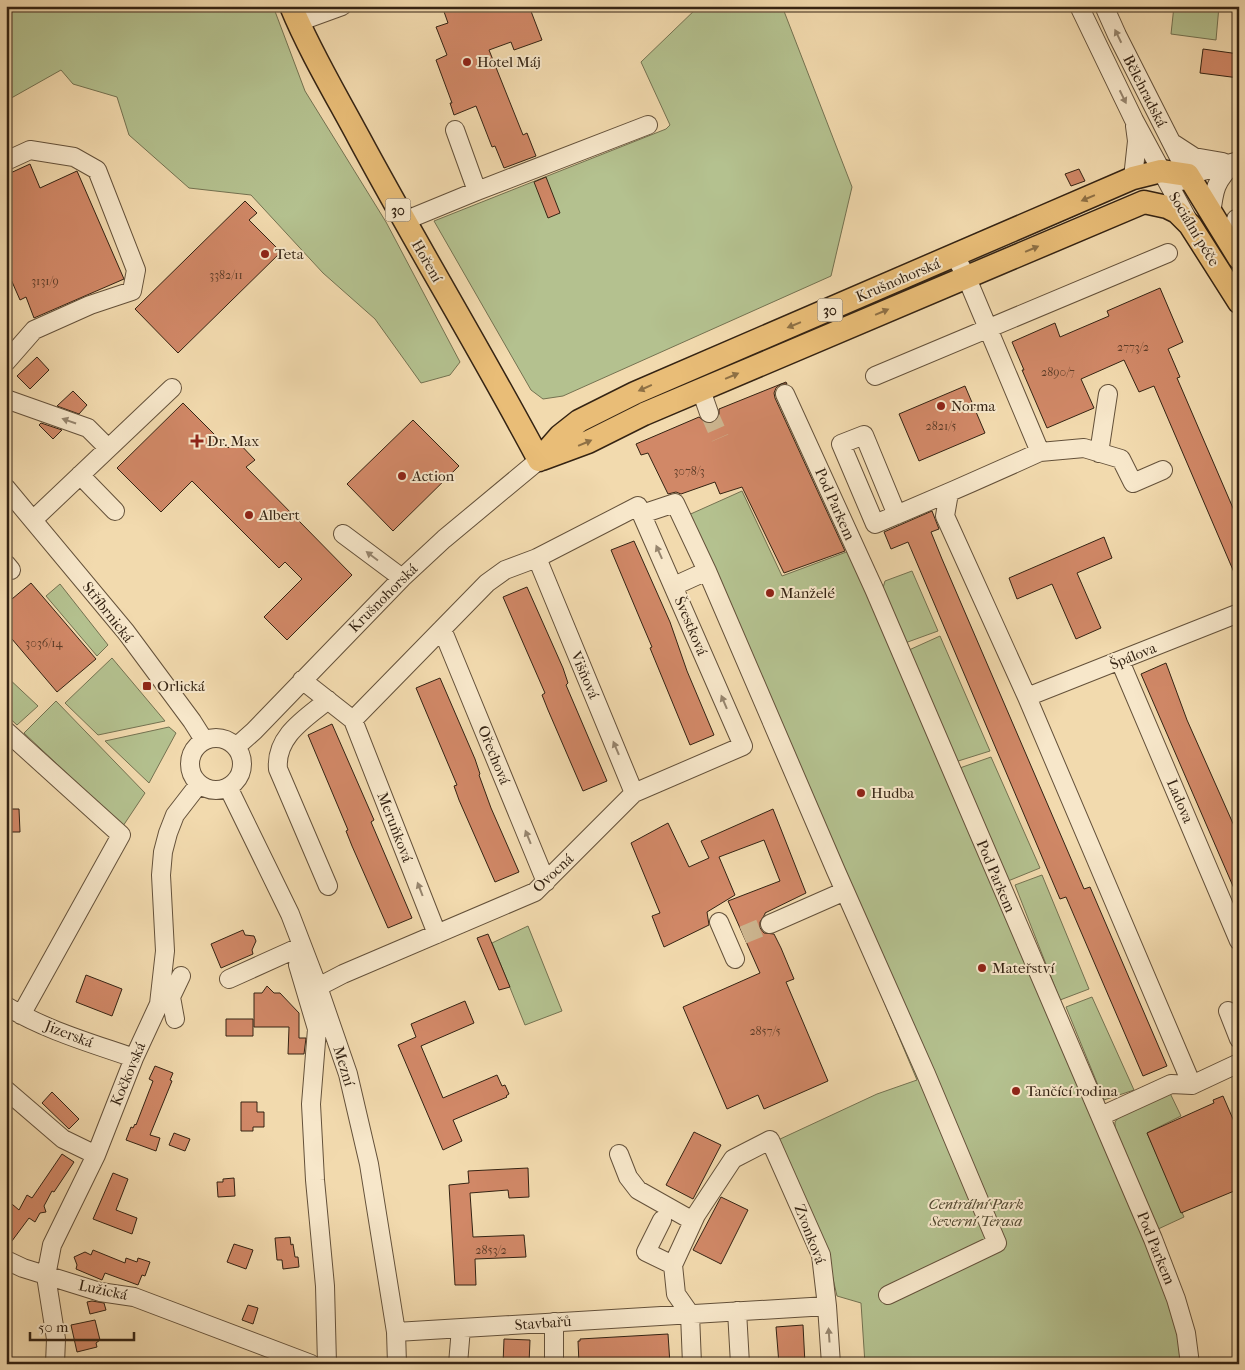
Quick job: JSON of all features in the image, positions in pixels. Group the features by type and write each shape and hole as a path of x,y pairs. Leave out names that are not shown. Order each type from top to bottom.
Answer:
{"main road":[{"name":"Hoření","path":"294,14 404,222 539,460"},
{"name":"30","path":"1166,180 1188,175"},
{"name":"Sociální péče","path":"1188,175 1239,258"},
{"name":"Krušnohorská","path":"539,460 560,436 579,421 635,393 1133,178 1166,180"},
{"name":"Krušnohorská","path":"539,460 588,442 644,414 1144,202"},
{"path":"1144,202 1168,206 1190,225"},
{"name":"Sociální péče","path":"1190,225 1239,302"}],"street":[{"path":"294,14 342,6"},
{"name":"Bělehradská","path":"1079,6 1134,120 1166,180"},
{"name":"Bělehradská","path":"1104,6 1188,175"},
{"name":"Bělehradská","path":"1133,178 1137,141 1134,120"},
{"path":"404,222 477,191 648,125"},
{"path":"454,130 477,191"},
{"path":"1171,142 1186,153 1200,159 1236,162"},
{"path":"6,161 30,150 74,156 97,170 136,270 132,291 90,305 34,330 6,362"},
{"path":"1188,175 1236,162"},
{"path":"1211,214 1216,184 1221,175 1236,162"},
{"name":"Krušnohorská","path":"1144,202 1166,180"},
{"name":"Sociální péče","path":"1166,180 1190,225"},
{"path":"875,376 1168,253"},
{"path":"955,256 966,276 1040,452"},
{"path":"34,519 172,388"},
{"path":"701,390 709,413"},
{"name":"Pod Parkem","path":"785,394 874,589 1101,1116 1176,1299 1186,1332 1190,1364"},
{"path":"1099,453 1108,394"},
{"path":"6,399 88,428 108,448"},
{"path":"897,515 864,434 841,444 874,524 897,515 949,493 1040,452 1084,448 1121,459 1134,483 1163,470"},
{"name":"Krušnohorská","path":"236,747 402,578 444,539 539,460"},
{"path":"80,475 115,511"},
{"name":"Stříbrnická","path":"6,488 34,519 126,632 204,740"},
{"path":"949,493 945,516 1027,697 1192,1085"},
{"path":"302,680 353,720 487,583 505,570 536,558 640,510 675,503 926,1074 997,1243 888,1295"},
{"name":"Švestková","path":"640,510 743,746"},
{"path":"343,534 402,578"},
{"name":"Višňová","path":"536,558 634,792"},
{"path":"674,586 706,571"},
{"name":"Špálova","path":"1027,697 1239,613"},
{"name":"Ořechová","path":"442,629 546,882"},
{"name":"Ladova","path":"1120,661 1239,941"},
{"path":"328,700 296,726 283,742 277,762 278,769 328,886"},
{"name":"Meruňková","path":"353,720 438,934"},
{"path":"6,732 121,835 21,1015"},
{"path":"219,738 230,742 236,747 240,754 241,771 238,778 228,787 218,790 211,790 199,784 192,774 190,761 195,748 204,740 219,738"},
{"name":"Ovocná","path":"318,987 343,974 535,892 634,792 743,746"},
{"name":"Kočkovská","path":"55,1364 56,1339 46,1276 52,1245 96,1155 134,1058 159,1004 166,996 161,875 163,852 175,815 186,798 199,784"},
{"name":"Mezní","path":"228,787 287,907 298,948 318,987 348,1074 369,1164 396,1332 397,1364"},
{"path":"770,924 845,891"},
{"path":"719,922 735,938 735,959"},
{"path":"229,979 298,948 317,1029 311,1104 315,1180 325,1286 327,1364"},
{"path":"175,1019 166,996 181,976"},
{"name":"Jizerská","path":"6,1006 57,1031 134,1058"},
{"path":"1228,1011 1239,1039"},
{"path":"1101,1116 1171,1084 1192,1085 1239,1064"},
{"path":"6,1090 63,1139 96,1155"},
{"name":"Zvonková","path":"693,1221 733,1159 770,1140 821,1255 831,1364"},
{"path":"619,1154 628,1177 635,1187 693,1221 673,1265 676,1294 690,1314 692,1364"},
{"path":"662,1220 646,1252 673,1265"},
{"name":"Lužická","path":"6,1261 46,1276 100,1292 134,1297 311,1364"},
{"name":"Stavbařů","path":"396,1332 827,1306"},
{"path":"737,1311 740,1364"},
{"path":"554,1322 554,1364"},
{"path":"458,1364 460,1328"}],"green space":[{"path":"6,6 273,6 305,91 386,222 460,362 450,375 421,383 375,319 323,273 251,195 189,188 129,135 117,97 73,84 61,70 6,101"},
{"path":"699,6 782,6 852,187 831,276 563,396 543,399 531,390 434,221 666,129 670,125 641,62"},
{"path":"1174,6 1219,6 1216,40 1171,34"},
{"name":"Centrální Park Severní Terasa","path":"742,491 782,576 849,551 1139,1223 1179,1330 1184,1364 865,1364 861,1303 837,1296 831,1270 778,1140 877,1094 917,1080 716,603 675,521"},
{"path":"912,571 938,631 905,643 882,591 885,581"},
{"path":"60,584 108,645 97,656 46,596"},
{"path":"940,636 990,751 955,762 909,650"},
{"path":"112,658 165,721 98,735 65,703"},
{"path":"6,676 38,706 17,725 6,715"},
{"path":"56,701 145,793 123,826 24,733"},
{"path":"169,727 176,733 149,783 105,741"},
{"path":"991,757 1040,868 1008,881 957,769"},
{"path":"1042,875 1089,989 1060,1000 1015,885"},
{"path":"528,926 562,1011 525,1025 492,943"},
{"path":"1092,997 1134,1090 1104,1100 1066,1007"},
{"path":"1169,1091 1181,1116 1147,1133 1184,1217 1156,1230 1115,1133 1115,1122 1124,1110"}],"building":[{"path":"442,6 529,6 542,40 514,50 511,42 489,50 523,135 527,133 536,156 504,168 495,146 492,147 476,106 454,115 450,103 452,103 436,60 447,55 436,27 448,23"},
{"path":"1203,49 1239,54 1239,78 1200,73"},
{"path":"30,164 40,188 77,171 124,279 34,318 26,297 20,300 6,268 6,264 10,262 6,253 6,175"},
{"path":"1079,169 1085,181 1071,186 1065,174"},
{"path":"546,177 560,213 548,218 534,182"},
{"path":"245,201 257,213 249,220 281,252 178,353 135,309"},
{"path":"1160,288 1183,342 1168,349 1180,377 1177,378 1239,522 1239,584 1154,386 1139,392 1124,360 1081,379 1094,408 1047,428 1012,342 1055,323 1060,337 1109,316 1107,311"},
{"path":"37,357 49,370 30,389 17,376"},
{"path":"781,384 776,388 775,398 845,551 784,573 742,487 720,494 715,482 681,494 676,492 668,494 648,453 641,455 636,444 699,417 707,423 713,423 719,415 719,409"},
{"path":"965,386 985,433 919,461 899,414"},
{"path":"73,391 87,405 79,414 57,406"},
{"path":"183,403 228,448 236,440 255,460 246,467 352,575 287,640 264,617 302,579 285,562 279,568 192,481 161,512 117,468"},
{"path":"413,420 459,466 393,531 347,484"},
{"path":"41,423 62,430 53,439 39,425"},
{"path":"932,511 939,529 931,532 942,559 1084,889 1090,887 1167,1066 1143,1076 1066,897 1060,899 908,542 891,549 884,532"},
{"path":"1104,537 1112,558 1077,573 1101,628 1076,639 1052,584 1017,599 1009,578"},
{"path":"634,541 670,622 687,671 714,735 690,745 650,648 652,647 611,550"},
{"path":"31,583 96,659 57,692 6,632 6,604"},
{"path":"527,587 563,668 568,683 566,685 607,781 583,791 542,695 545,693 503,597"},
{"path":"1166,663 1187,720 1239,837 1239,900 1141,674"},
{"path":"440,678 475,759 491,808 519,872 495,882 459,800 454,786 457,785 416,688"},
{"path":"332,724 374,820 371,822 412,918 388,928 352,846 346,831 348,830 308,735"},
{"path":"6,809 19,809 20,832 6,832"},
{"path":"773,809 806,893 765,913 760,922 760,928 764,933 774,934 781,948 794,979 786,982 828,1081 764,1109 758,1095 727,1109 683,1007 760,973 728,901 780,881 764,840 719,857 735,895 707,912 709,925 664,947 652,916 660,913 631,843 668,823 689,867 709,858 701,841"},
{"path":"243,930 245,935 254,936 256,941 252,950 253,954 221,968 211,944"},
{"path":"488,934 510,987 499,990 477,938"},
{"path":"86,975 122,989 112,1016 76,1002"},
{"path":"267,986 274,993 280,993 299,1013 299,1038 306,1038 304,1054 288,1054 289,1027 254,1027 254,993 262,993"},
{"path":"465,1001 474,1023 421,1046 443,1098 497,1075 502,1086 505,1085 509,1094 507,1097 453,1120 462,1141 443,1150 398,1045 416,1037 411,1024"},
{"path":"226,1019 253,1019 253,1036 226,1036"},
{"path":"155,1066 173,1073 170,1080 172,1081 150,1135 160,1138 156,1151 126,1140 131,1127 133,1128 136,1125 153,1081 149,1079"},
{"path":"52,1092 79,1119 69,1129 42,1103"},
{"path":"1223,1096 1239,1133 1239,1189 1181,1213 1147,1133 1214,1103 1213,1100"},
{"path":"241,1102 257,1102 257,1112 264,1112 264,1127 253,1127 253,1131 241,1131"},
{"path":"694,1132 721,1145 693,1199 666,1185"},
{"path":"174,1133 190,1139 185,1151 169,1145"},
{"path":"62,1154 74,1162 54,1192 52,1191 44,1206 46,1212 40,1213 35,1222 29,1218 6,1249 6,1199 19,1210 27,1195 32,1198"},
{"path":"528,1168 529,1197 509,1198 508,1190 470,1193 473,1237 524,1235 526,1257 475,1259 476,1285 455,1285 449,1185 469,1183 468,1171"},
{"path":"113,1173 128,1179 116,1210 137,1218 132,1234 93,1219"},
{"path":"234,1178 235,1196 218,1197 217,1182 223,1182 223,1179"},
{"path":"721,1197 748,1210 721,1264 693,1250"},
{"path":"290,1237 295,1257 298,1257 299,1267 283,1269 282,1260 277,1260 275,1238"},
{"path":"234,1244 253,1250 246,1269 227,1262"},
{"path":"93,1250 125,1263 126,1258 137,1262 138,1258 150,1262 145,1276 142,1275 138,1285 105,1273 102,1280 76,1269 77,1265 74,1257 85,1252 91,1255"},
{"path":"87,1302 104,1303 106,1310 90,1314"},
{"path":"248,1305 258,1308 253,1324 242,1320"},
{"path":"95,1320 100,1340 96,1343 97,1347 77,1352 71,1325"},
{"path":"803,1325 805,1364 779,1364 776,1327"},
{"path":"668,1334 670,1364 579,1364 578,1341 580,1339"},
{"path":"504,1339 530,1340 529,1364 503,1364"}],"tunnel":[{"path":"709,413 720,438"},
{"path":"743,935 770,924"}],"place":[{"name":"Hotel Máj","path":"467,62"},
{"name":"Teta","path":"265,254"},
{"name":"Norma","path":"941,406"},
{"name":"Dr. Max","path":"197,441"},
{"name":"Action","path":"402,476"},
{"name":"Albert","path":"249,515"},
{"name":"Manželé","path":"770,593"},
{"name":"Orlická","path":"147,686"},
{"name":"Hudba","path":"861,793"},
{"name":"Mateřství","path":"982,968"},
{"name":"Tančící rodina","path":"1016,1091"}]}
